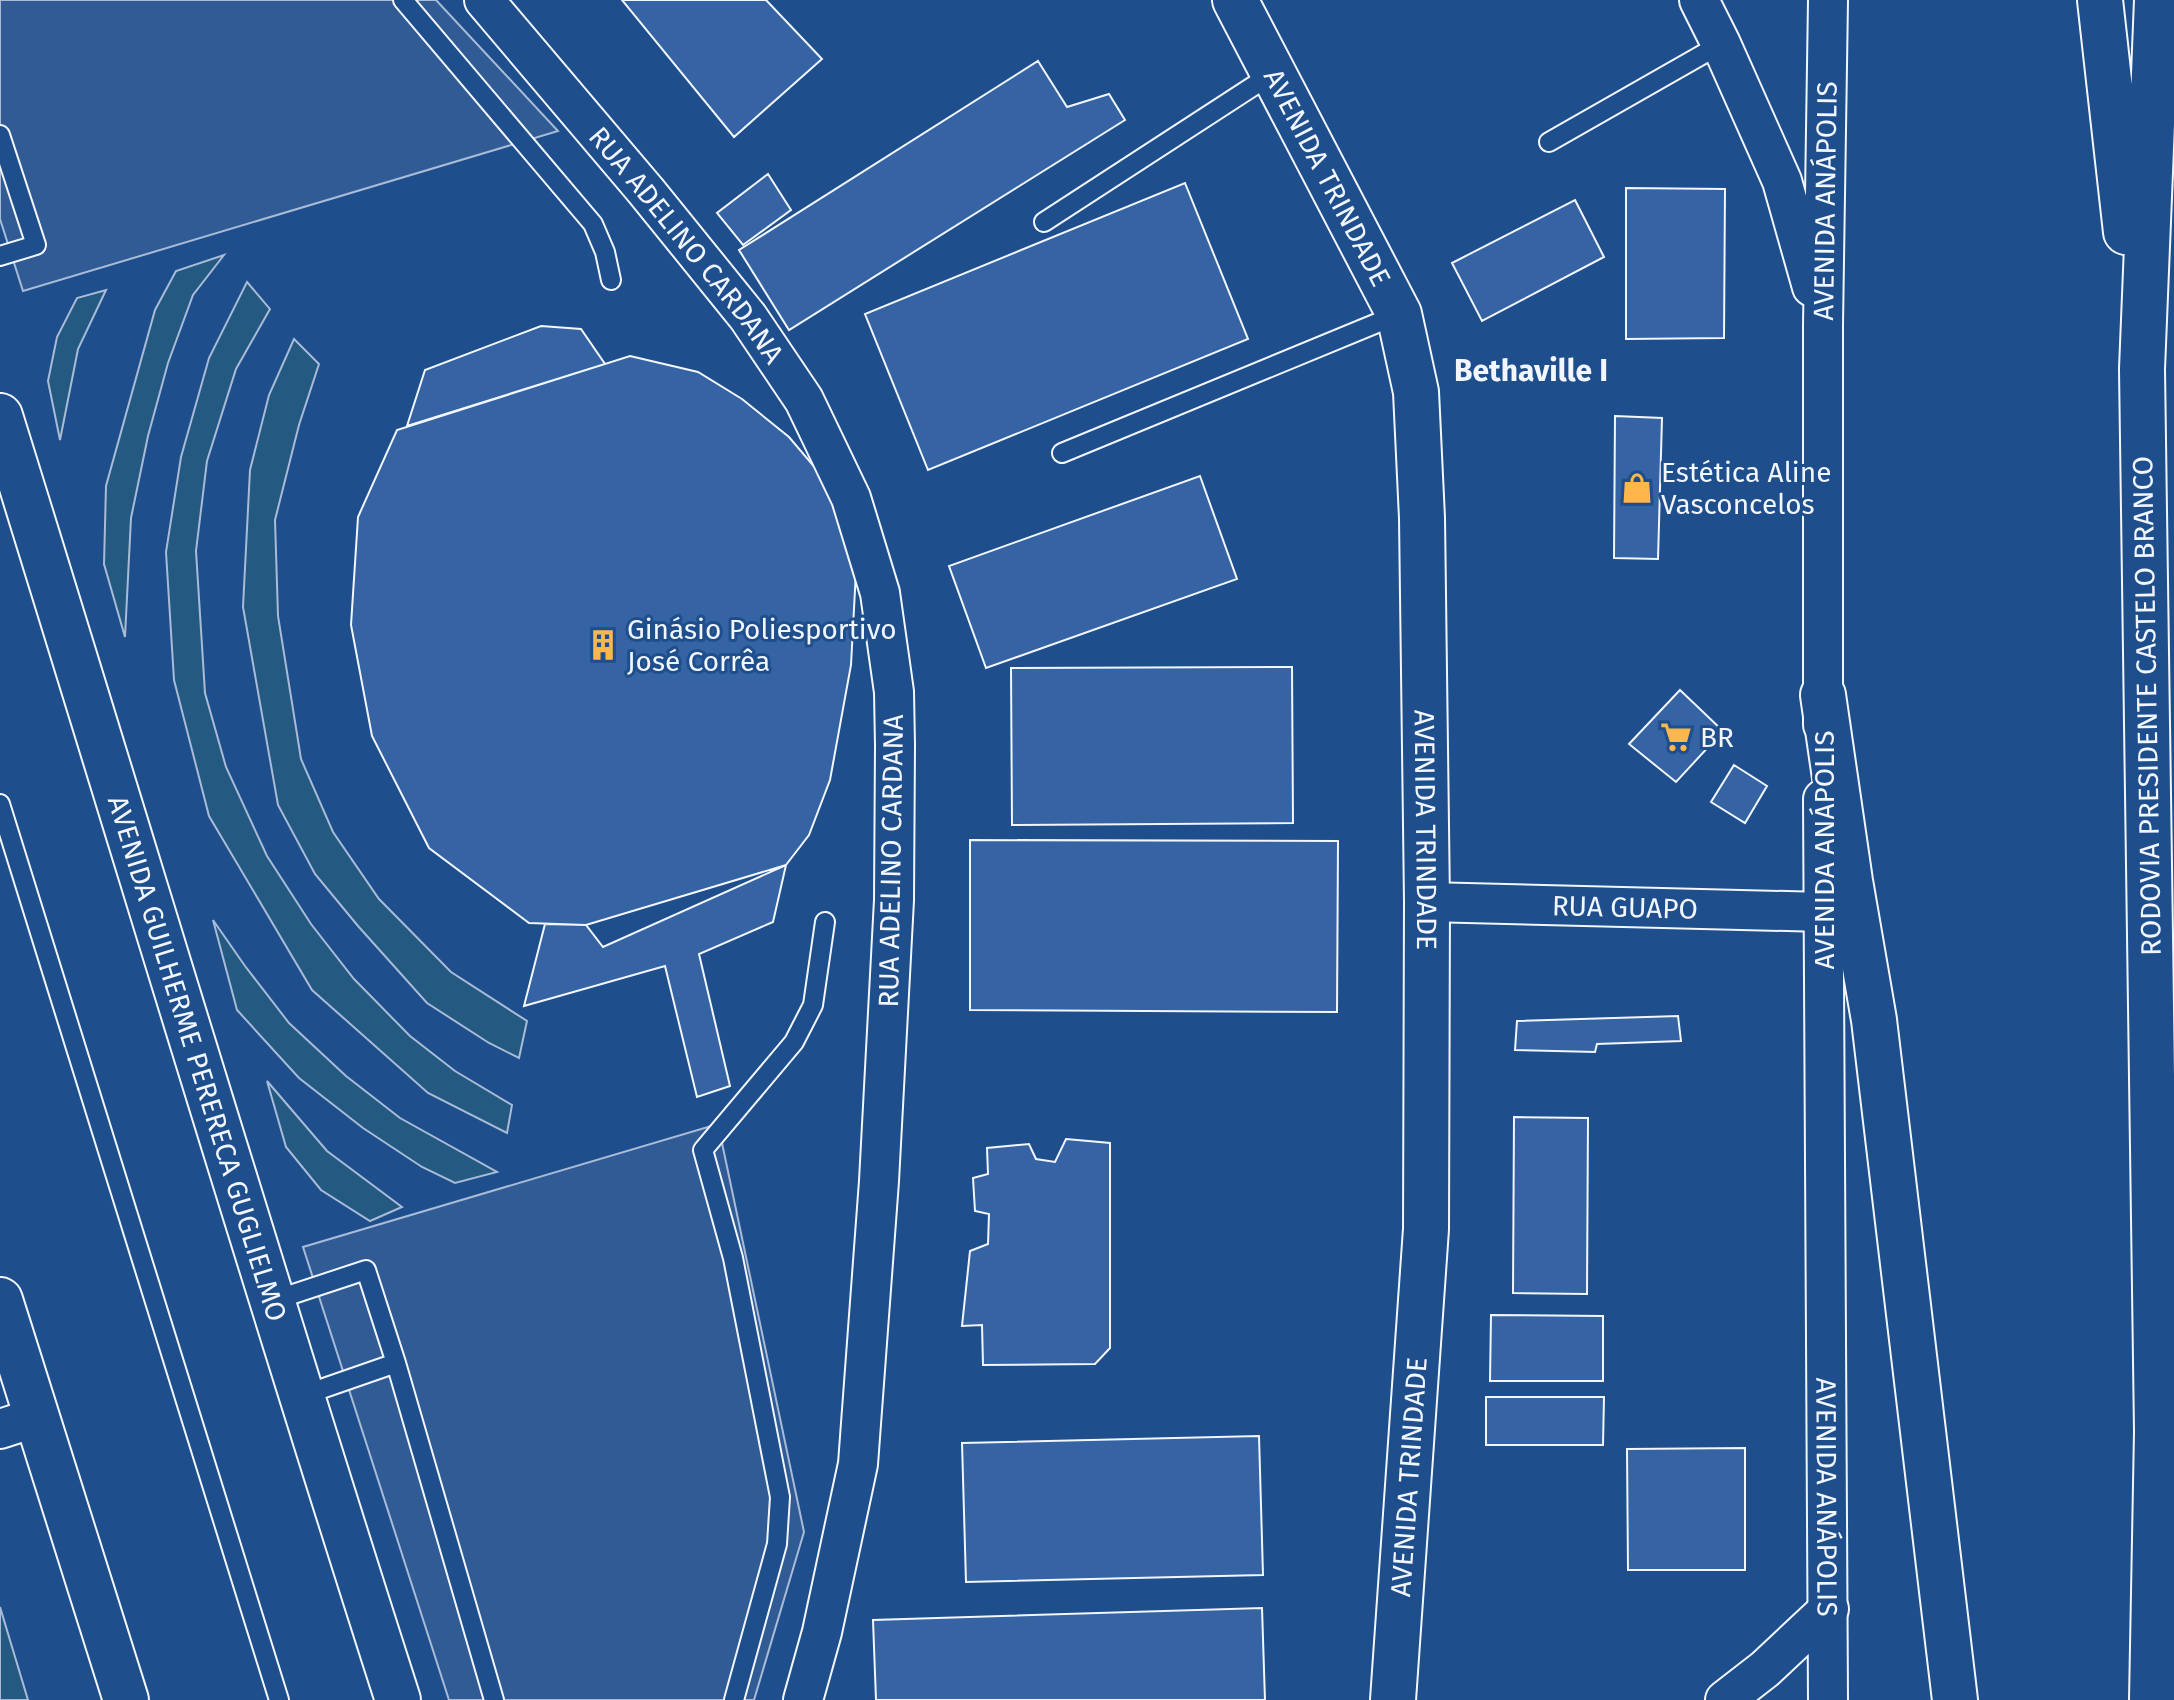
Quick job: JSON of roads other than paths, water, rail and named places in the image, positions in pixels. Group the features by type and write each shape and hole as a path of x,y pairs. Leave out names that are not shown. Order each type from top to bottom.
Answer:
{"main road":[{"name":"AVENIDA TRINDADE","path":"1235,0 1399,314 1416,392 1422,518 1427,902 1426,1229 1393,1700"},
{"path":"2100,0 2142,369 2174,571"},
{"name":"RODOVIA PRESIDENTE CASTELO BRANCO","path":"2152,1700 2157,1431 2142,369 2157,0"},
{"name":"AVENIDA GUILHERME PERERECA GUGLIELMO","path":"0,416 301,1396 398,1700"},
{"path":"1823,695 1874,1020 1955,1700"},
{"path":"0,1300 18,1423 126,1700"}],"street":[{"name":"RUA ADELINO CARDANA","path":"484,0 739,305 796,388 851,498 880,593 894,692 895,776 894,900 879,1181 858,1464 822,1632 803,1700"},
{"path":"1699,0 1782,181 1823,325"},
{"name":"AVENIDA ANÁPOLIS","path":"1828,0 1823,325 1828,1700"},
{"name":"RUA GUAPO","path":"1427,902 1823,912"},
{"path":"1725,1700 1765,1669 1829,1609"}],"lane":[{"path":"403,0 593,224 605,252 611,280"},
{"path":"1549,142 1721,44"},
{"path":"1044,222 1275,72"},
{"path":"0,256 36,245 1,145"},
{"path":"1062,453 1399,314"},
{"path":"0,804 279,1700"},
{"path":"734,1700 777,1544 780,1497 733,1258 703,1150 794,1042 813,1005 825,922"},
{"path":"272,1301 366,1270 494,1700"},
{"path":"301,1396 396,1363"}],"place":[{"name":"Estética Aline Vasconcelos","path":"1637,488"},
{"name":"Ginásio Poliesportivo José Corrêa","path":"603,645"},
{"name":"BR","path":"1676,737"}],"district":[{"name":"Bethaville I","path":"1531,371"}]}
